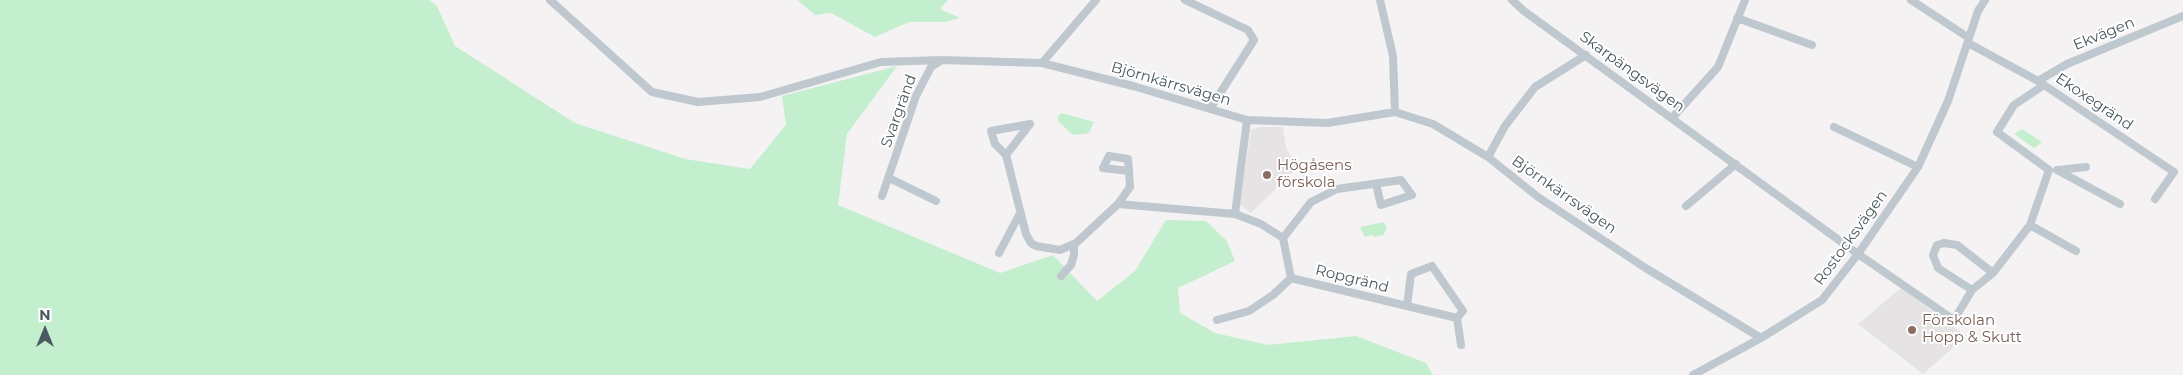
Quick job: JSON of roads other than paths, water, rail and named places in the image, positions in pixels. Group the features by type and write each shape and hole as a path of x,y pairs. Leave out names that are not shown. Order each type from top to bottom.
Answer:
{"street":[{"name":"Björnkärrsvägen","path":"550,0 652,92 698,102 760,98 881,62 942,60 1042,63 1133,86 1247,120 1327,123 1395,112 1433,124 1488,157 1538,197 1644,267 1761,338"},
{"path":"1042,63 1096,0"},
{"path":"1185,0 1248,30 1254,40 1210,110"},
{"path":"1380,0 1393,56 1395,112"},
{"name":"Skarpängsvägen","path":"1512,0 1858,254 1954,320 1972,290"},
{"path":"1672,118 1718,67 1745,0"},
{"name":"Ekoxegränd","path":"1911,0 1968,40 2041,83 2174,172 2155,199"},
{"name":"Rostocksvägen","path":"1693,375 1761,338 1822,300 1858,254 1918,167 1948,101 1978,11 1985,0"},
{"name":"Ekvägen","path":"2053,170 1997,132 2014,105 2067,64 2183,16"},
{"path":"1738,18 1812,45"},
{"path":"1488,157 1505,126 1535,87 1586,55"},
{"name":"Svargränd","path":"882,196 890,178 916,96 931,67 942,60"},
{"path":"1235,214 1247,120"},
{"path":"1006,155 1030,124 991,131 996,144 1006,155 1020,215 1031,243 1036,246 1060,250 1074,244 1118,204 1130,187 1129,171"},
{"path":"1834,127 1918,167"},
{"path":"1686,206 1736,164"},
{"path":"2053,170 2072,170 2086,167"},
{"path":"2053,170 2120,204"},
{"path":"1993,273 1957,245 1944,243 1937,245 1933,255 1938,268 1972,290 1993,273 2030,225 2053,170"},
{"path":"890,178 936,201"},
{"path":"1118,204 1235,214 1261,224 1283,238 1311,202 1337,189 1401,180 1412,195 1381,205 1376,184"},
{"path":"999,253 1020,215"},
{"path":"2030,225 2076,251"},
{"name":"Ropgränd","path":"1283,238 1292,278"},
{"path":"1061,276 1071,265 1074,255 1074,244"},
{"name":"Ropgränd","path":"1407,306 1411,274 1432,266 1463,311 1456,318"},
{"name":"Ropgränd","path":"1292,278 1456,318"},
{"name":"Ropgränd","path":"1217,320 1249,311 1273,295 1292,278"},
{"name":"Ropgränd","path":"1456,318 1461,345"}],"place":[{"name":"Högåsens förskola","path":"1267,175"},
{"name":"Förskolan Hopp & Skutt","path":"1912,330"}]}
